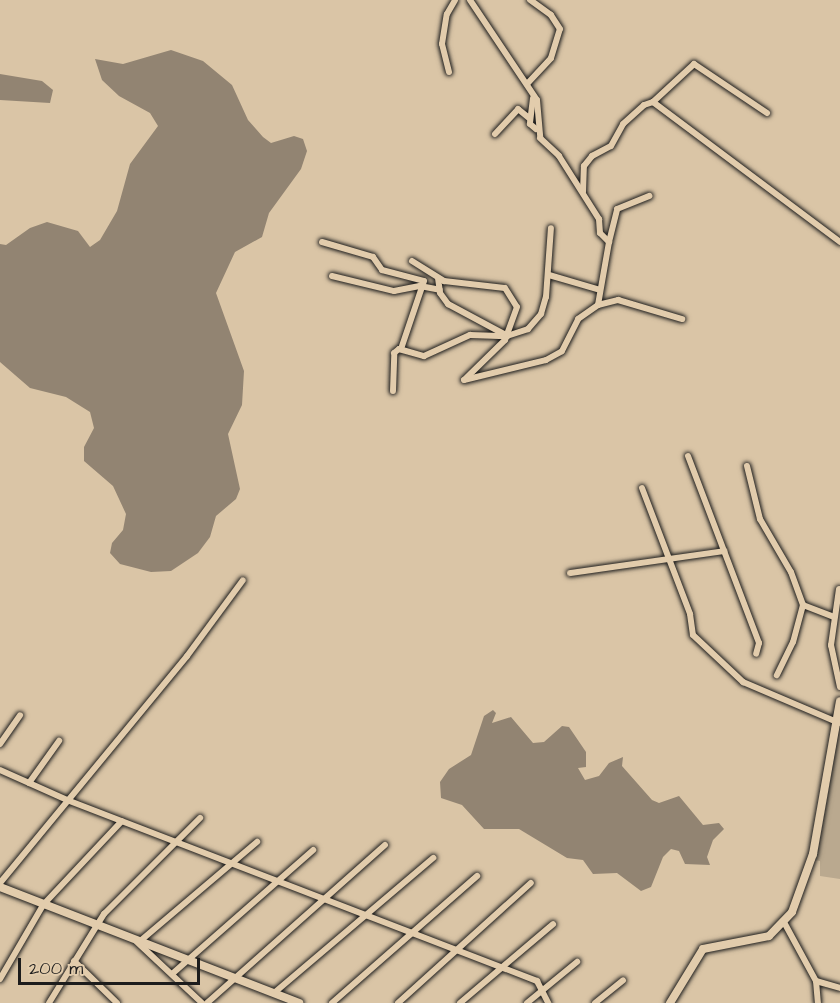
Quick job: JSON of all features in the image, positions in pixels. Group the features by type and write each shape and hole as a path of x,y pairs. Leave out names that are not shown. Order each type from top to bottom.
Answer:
{"street":[{"path":"470,0 534,95 538,108 537,129"},
{"path":"527,84 551,58 560,29 551,15 530,0"},
{"path":"449,72 442,44 453,1"},
{"path":"583,192 584,166 592,156 611,146 623,124 644,105 653,102 694,64 767,113"},
{"path":"529,118 534,95"},
{"path":"653,102 840,243"},
{"path":"495,134 518,109 529,118 583,192 599,219 600,233 609,242"},
{"path":"598,305 617,209 649,195"},
{"path":"393,391 393,353 401,349 424,356 470,335 507,336 528,329 541,314 549,275 551,228"},
{"path":"322,242 373,257 382,270 424,281 425,287 414,304 401,349"},
{"path":"412,261 438,278 505,288 517,307 507,336 464,380 546,360 562,351 578,319 598,305 618,300 682,319"},
{"path":"549,275 600,290"},
{"path":"332,276 394,291 425,287 440,291"},
{"path":"438,278 440,291 448,304 507,336"},
{"path":"688,456 759,644 756,654"},
{"path":"747,466 760,519 791,572 804,604 793,642 777,675"},
{"path":"642,488 690,614 693,635 743,682 837,722"},
{"path":"570,573 724,551"},
{"path":"243,580 187,656 67,800 0,885 43,905 97,925 130,934 204,1003 385,845"},
{"path":"839,589 831,645 840,687"},
{"path":"804,604 834,617"},
{"path":"670,1003 703,949 770,936 784,924 803,888 813,854 840,701"},
{"path":"0,744 20,715"},
{"path":"29,783 59,741"},
{"path":"0,770 67,800 537,981 548,1003"},
{"path":"49,1003 97,925 200,818"},
{"path":"0,979 43,905 122,821"},
{"path":"140,941 256,842"},
{"path":"172,974 313,850"},
{"path":"274,993 433,858"},
{"path":"332,1003 477,876"},
{"path":"398,1003 531,884"},
{"path":"460,1003 553,924"},
{"path":"784,924 816,981 818,1003"},
{"path":"140,941 299,1003"},
{"path":"74,961 117,1003"},
{"path":"527,1003 577,962"},
{"path":"595,1003 623,980"},
{"path":"816,981 840,988"}],"shaded area":[{"path":"171,50 203,61 232,85 248,120 271,143 294,136 303,139 307,151 301,169 269,213 262,237 235,252 216,293 244,371 242,405 228,434 240,489 236,499 216,516 210,537 198,553 171,571 151,572 120,564 110,553 112,543 123,530 126,514 113,486 84,461 84,447 94,428 90,412 66,397 30,388 0,362 0,244 6,245 30,228 47,222 78,231 90,247 100,240 117,211 130,164 158,126 150,113 119,96 102,80 95,59 123,64"},
{"path":"0,74 42,81 53,90 50,103 0,100"},
{"path":"493,710 496,713 492,723 511,717 533,743 544,742 562,726 569,727 586,752 586,767 578,768 585,780 599,776 609,763 623,757 622,766 652,800 659,803 679,796 703,825 719,823 724,829 713,840 707,857 710,865 685,864 679,851 671,849 663,857 651,887 641,891 617,873 593,874 583,860 567,858 519,829 484,829 462,805 441,798 440,782 449,769 471,755 484,716"},
{"path":"840,729 840,879 820,876 820,861 814,860 835,735"}]}
